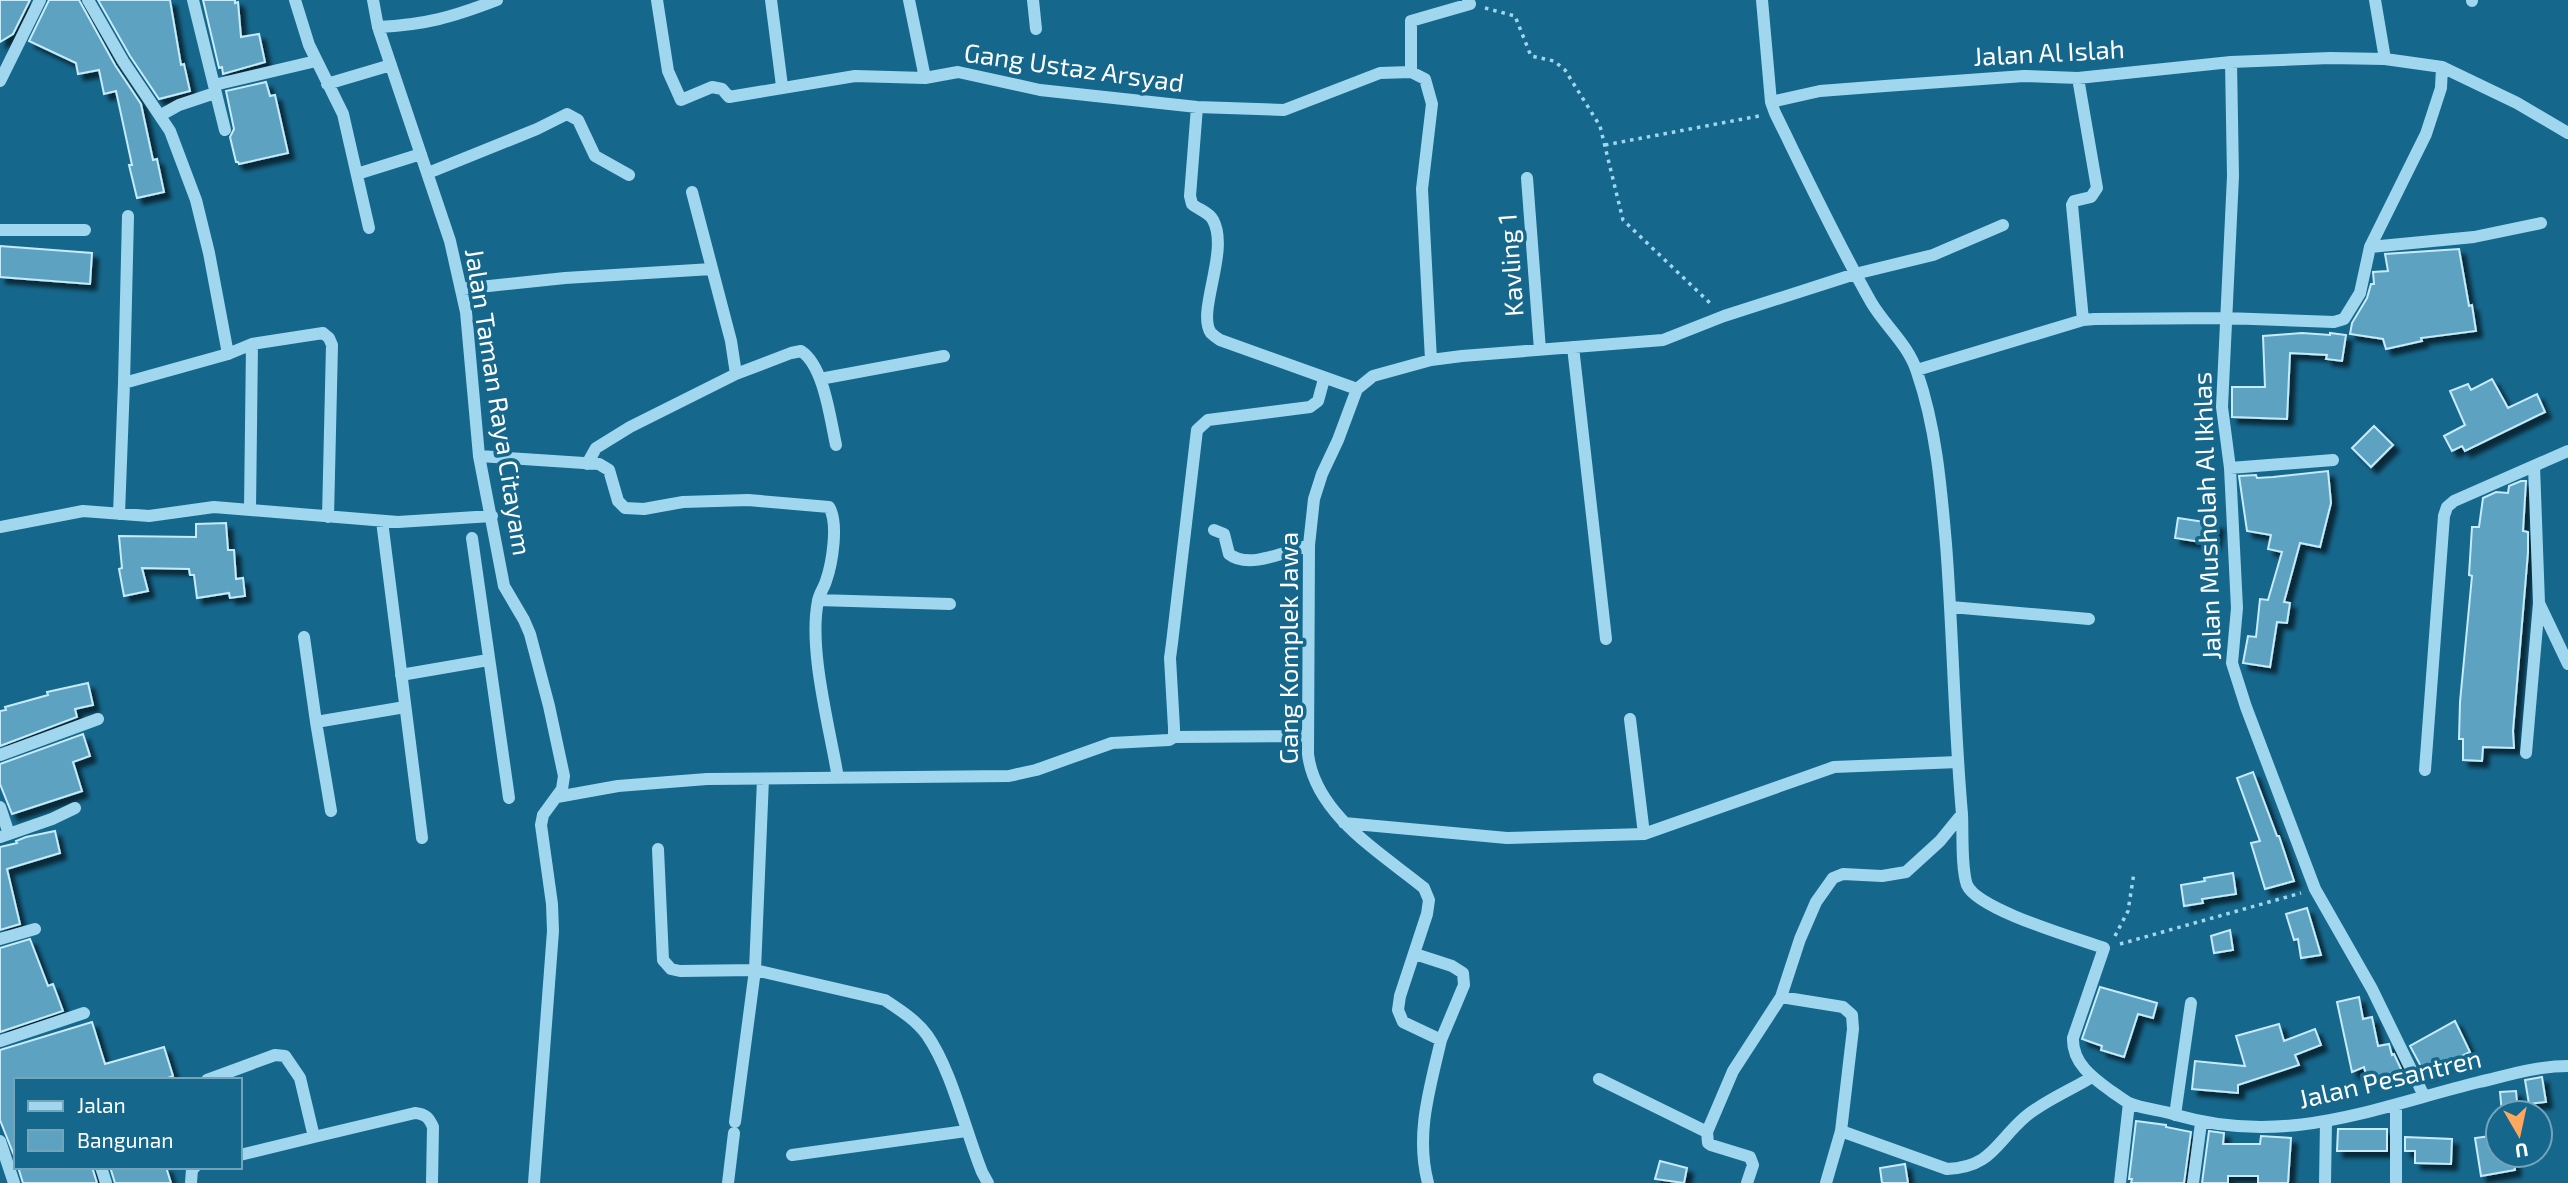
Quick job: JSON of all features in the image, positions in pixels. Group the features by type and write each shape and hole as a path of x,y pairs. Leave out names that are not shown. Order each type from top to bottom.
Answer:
{"street":[{"path":"0,80 3,61 40,0"},
{"path":"88,0 123,61 170,131 196,200 228,354"},
{"path":"193,0 225,130"},
{"path":"295,0 309,46 343,114 369,228"},
{"name":"Jalan Taman Raya Citayam","path":"373,0 378,27 450,241 466,312 479,456 504,586 524,620 549,706 564,776 562,789 543,815 541,825 553,931 534,1183"},
{"path":"378,27 439,21 497,0"},
{"name":"Gang Ustaz Arsyad","path":"657,0 668,71 677,97 681,100 712,87 722,89 729,97 782,86 861,75 925,78 958,72 1040,90 1196,107 1284,110 1380,73 1411,72"},
{"path":"771,0 782,86"},
{"path":"909,0 925,78"},
{"path":"1033,0 1036,29"},
{"path":"1762,0 1773,107 1855,274 1875,308 1900,339 1917,370 1935,441 1951,607 1966,881 1971,892 1999,910 2104,948"},
{"path":"2375,0 2385,59"},
{"path":"1431,360 1422,189 1432,104 1425,79 1411,72 1411,21 1469,2"},
{"name":"Jalan Al Islah","path":"1773,107 1820,91 2024,76 2078,78 2231,62 2385,59 2442,67"},
{"path":"161,115 214,89 316,61"},
{"name":"Jalan Musholah Al Ikhlas","path":"2231,62 2233,176 2222,407 2230,468 2237,608 2232,663 2315,889 2372,989 2424,1096"},
{"path":"327,83 391,65"},
{"path":"1917,370 2083,320 2225,318 2334,322 2344,319 2360,293 2370,247 2426,134 2441,88 2442,67 2517,103 2568,134"},
{"path":"2078,78 2097,188 2091,197 2074,201 2072,205 2083,320"},
{"path":"1196,107 1190,196 1192,204 1213,219 1219,248 1208,321 1211,332 1220,340 1357,389 1373,376 1431,360 1663,340 1724,316 1855,274 1933,255 2003,225"},
{"path":"428,173 567,114 578,120 596,156 629,175"},
{"path":"358,174 421,154"},
{"name":"Kavling 1","path":"1527,178 1541,350"},
{"path":"692,192 731,341 736,374"},
{"path":"119,514 128,216"},
{"path":"2370,247 2474,237 2541,223"},
{"path":"0,230 85,230"},
{"path":"461,289 565,278 712,269"},
{"path":"124,383 228,354 252,344 323,333 332,345 328,517"},
{"path":"250,509 252,344"},
{"path":"1573,347 1606,639"},
{"path":"587,464 596,448 619,434 736,374 801,351 820,379 836,445"},
{"path":"820,379 944,356"},
{"path":"1174,737 1170,658 1197,429 1208,420 1310,407 1318,401 1324,379"},
{"name":"Gang Komplek Jawa","path":"1357,389 1318,485 1309,545 1310,772 1316,786 1344,823 1424,888 1429,900 1427,914 1400,996 1398,1010 1403,1022 1441,1040"},
{"path":"2425,770 2444,516 2447,508 2454,501 2567,453"},
{"path":"479,456 599,464 609,470 618,501 625,508 634,510 683,502 748,500 829,507 833,514 832,556 826,584 818,600 816,649 838,778"},
{"path":"2230,468 2333,460"},
{"path":"2526,754 2539,603 2534,467"},
{"path":"0,527 83,511 149,516 214,507 398,522 492,516"},
{"path":"382,521 422,838"},
{"path":"1214,530 1224,534 1229,554 1241,560 1261,559 1309,545"},
{"path":"472,538 509,798"},
{"path":"818,600 950,604"},
{"path":"2539,603 2568,663"},
{"path":"1951,607 2089,619"},
{"path":"303,637 331,811"},
{"path":"401,675 488,660"},
{"path":"316,722 405,707"},
{"path":"0,755 98,719"},
{"path":"1630,719 1644,834"},
{"path":"557,797 618,786 707,779 1009,776 1036,770 1112,743 1169,740 1174,737 1308,736"},
{"path":"1344,823 1507,838 1644,834 1834,767 1958,762"},
{"path":"728,1183 754,970 763,779"},
{"path":"0,807 4,835 52,819 75,808"},
{"path":"1747,1183 1753,1165 1750,1157 1711,1145 1708,1143 1707,1132 1732,1070 1781,997 1800,939 1816,902 1833,878 1843,874 1882,876 1906,872 1940,841 1962,814"},
{"path":"657,849 663,960 671,970 754,970 885,1000 902,1011 933,1044 988,1183"},
{"path":"0,939 35,929"},
{"name":"Jalan Pesantren","path":"2104,948 2073,1038 2076,1056 2092,1077 2129,1103 2201,1123 2246,1128 2326,1122 2545,1066 2568,1066"},
{"path":"1415,954 1452,966 1462,973 1464,985 1441,1040 1422,1125 1423,1164 1428,1183"},
{"path":"1781,997 1843,1007 1852,1015 1853,1029 1841,1130 1826,1183"},
{"path":"2175,1115 2191,1003"},
{"path":"0,1041 84,1013"},
{"path":"212,1078 275,1055 285,1056 300,1078 314,1137"},
{"path":"1841,1130 1947,1169 1962,1168 1980,1162 1992,1154 2026,1116 2092,1077"},
{"path":"1599,1079 1707,1132"},
{"path":"2120,1183 2129,1103"},
{"path":"2396,1106 2396,1183"},
{"path":"242,1155 404,1115 423,1113 430,1119 433,1127 432,1183"},
{"path":"2325,1183 2326,1122"},
{"path":"2193,1183 2201,1123"},
{"path":"792,1155 966,1131"},
{"path":"0,1140 4,1167 14,1183"},
{"path":"1946,1183 1947,1169"}],"path":[{"path":"1469,2 1515,16 1531,56 1554,61 1565,70 1601,126 1623,220 1724,316"},
{"path":"1605,145 1773,107"},
{"path":"2104,948 2120,931 2129,911 2134,873"},
{"path":"2104,948 2315,889"}],"building":[{"path":"0,0 30,0 13,34 0,42"},
{"path":"49,0 79,0 115,65 141,104 153,160 157,159 164,192 137,198 116,91 104,94 99,70 78,74 76,63 29,41"},
{"path":"98,0 170,0 181,65 184,64 190,91 159,99 130,56"},
{"path":"203,0 238,2 241,37 259,34 265,62 223,74 222,67 219,68"},
{"path":"266,82 270,96 275,95 288,153 239,164 236,162 230,137 234,129 226,91"},
{"path":"0,246 92,253 90,284 0,277"},
{"path":"2459,249 2476,331 2421,338 2422,341 2386,349 2383,339 2350,334 2352,323 2367,298 2371,284 2374,284 2373,272 2388,271 2385,254"},
{"path":"2302,333 2346,335 2342,361 2326,359 2327,355 2290,353 2287,419 2232,417 2232,387 2265,387 2263,336"},
{"path":"2492,379 2508,408 2537,394 2545,412 2465,451 2462,446 2452,451 2444,436 2465,425 2450,391 2468,384 2471,390"},
{"path":"2374,426 2393,445 2371,467 2352,448"},
{"path":"2328,471 2331,503 2320,547 2300,543 2284,602 2290,603 2287,623 2277,622 2270,667 2243,663 2248,636 2256,637 2260,599 2268,600 2282,552 2268,549 2271,535 2247,531 2239,476 2256,475 2257,478"},
{"path":"2526,481 2523,531 2528,532 2528,552 2513,731 2514,748 2483,747 2482,761 2463,760 2463,739 2459,739 2460,702 2472,576 2469,575 2472,527 2479,527 2483,498 2496,492 2508,493 2509,486"},
{"path":"2178,518 2218,524 2214,544 2175,538"},
{"path":"226,523 228,550 234,550 236,579 243,578 245,596 230,598 229,593 197,598 194,575 190,575 189,569 142,568 148,591 124,596 119,569 122,568 119,536 196,537 196,524"},
{"path":"88,683 93,705 75,709 77,717 0,746 0,711 6,710 5,707 48,695 47,692"},
{"path":"83,734 90,756 73,762 82,791 12,814 0,784 0,764"},
{"path":"2253,772 2294,881 2265,889 2251,843 2260,841 2237,778"},
{"path":"55,831 60,853 7,869 20,924 0,930 0,847 17,843 16,841 26,837"},
{"path":"2233,873 2236,894 2202,899 2203,903 2184,906 2181,885"},
{"path":"2307,908 2321,955 2301,958 2298,939 2294,940 2286,914"},
{"path":"2230,930 2233,950 2214,953 2211,936"},
{"path":"30,939 48,986 53,984 63,1011 0,1032 0,948"},
{"path":"2100,987 2157,1003 2153,1018 2138,1014 2124,1057 2101,1050 2102,1046 2082,1039"},
{"path":"2359,997 2363,1019 2372,1017 2378,1046 2389,1044 2402,1071 2367,1079 2364,1067 2352,1072 2337,1002"},
{"path":"2455,1021 2470,1052 2425,1074 2410,1046"},
{"path":"92,1022 105,1064 164,1047 173,1076 14,1078 14,1155 0,1120 0,1050"},
{"path":"2279,1024 2284,1041 2315,1029 2321,1045 2295,1055 2299,1065 2238,1085 2238,1093 2192,1089 2195,1061 2245,1066 2236,1036"},
{"path":"2542,1077 2546,1099 2528,1099 2525,1080"},
{"path":"2516,1091 2517,1099 2501,1099 2500,1092"},
{"path":"2136,1121 2191,1132 2184,1183 2131,1183 2132,1179 2129,1179"},
{"path":"2338,1129 2387,1129 2387,1151 2337,1151"},
{"path":"2209,1131 2224,1133 2223,1144 2260,1144 2261,1136 2291,1138 2288,1183 2258,1183 2258,1176 2228,1176 2228,1183 2202,1183"},
{"path":"2405,1137 2452,1139 2451,1164 2415,1163 2415,1151 2405,1151"},
{"path":"2484,1137 2484,1169 2515,1170 2481,1176 2475,1138"},
{"path":"1660,1161 1687,1168 1684,1183 1655,1179"},
{"path":"1905,1164 1908,1183 1882,1183 1880,1168"},
{"path":"19,1169 93,1169 97,1183 23,1183"},
{"path":"111,1169 167,1169 171,1183 115,1183"}]}
